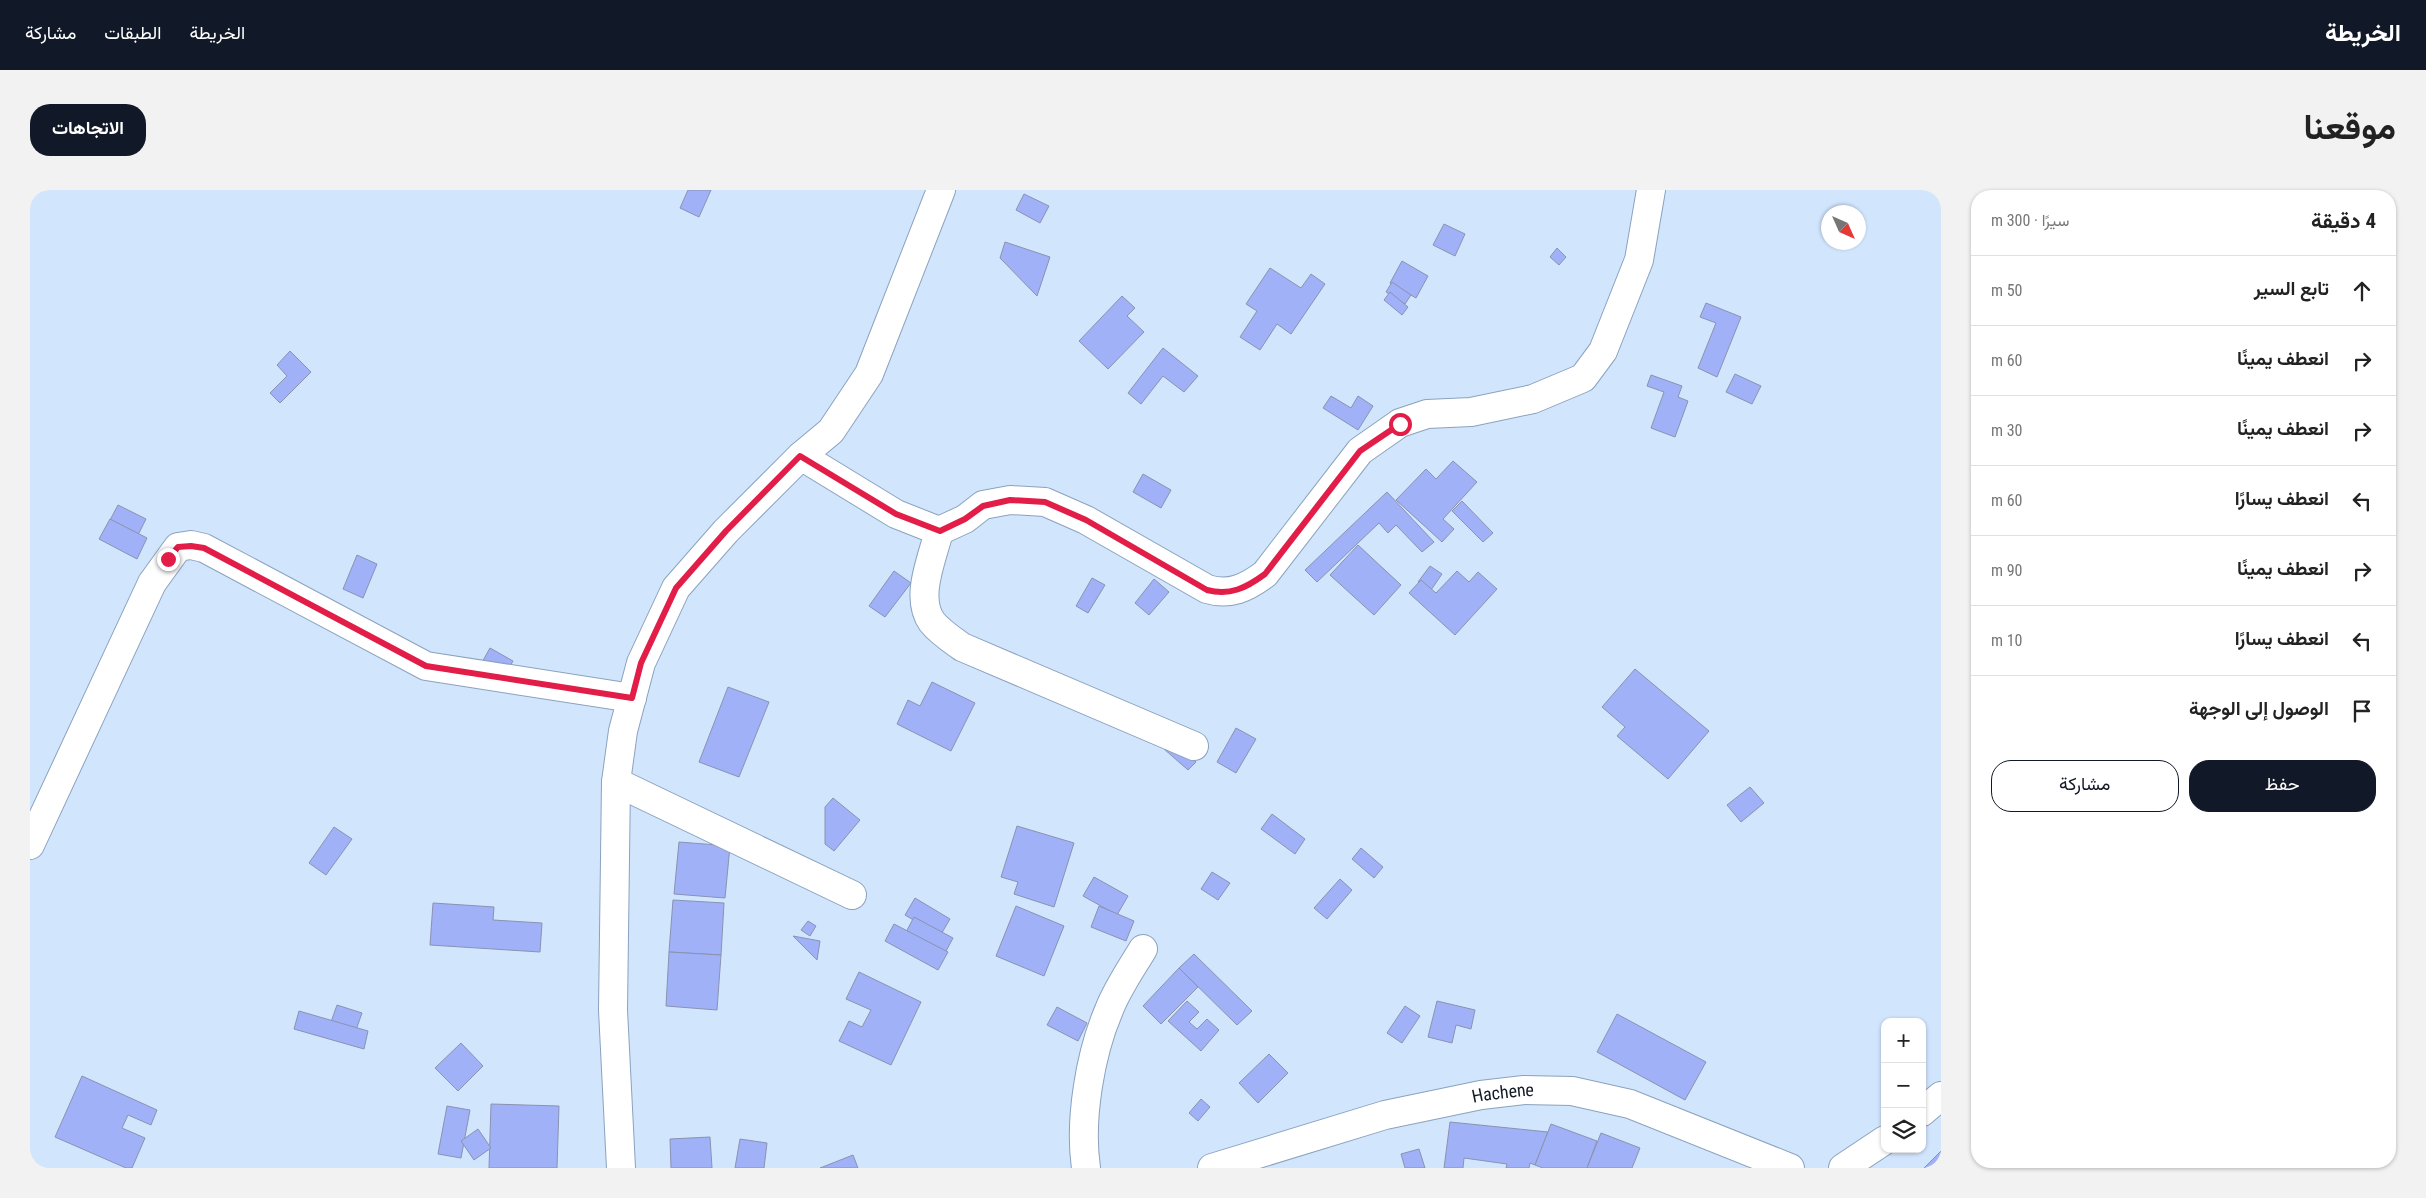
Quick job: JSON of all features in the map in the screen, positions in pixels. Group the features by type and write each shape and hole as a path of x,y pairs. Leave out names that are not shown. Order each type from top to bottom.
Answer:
{"street":[{"path":"621,1168 613,1010 616,782 623,731 641,663 676,588 726,531 800,456 831,431 869,374 941,190"},
{"path":"800,456 896,514 940,531 965,519 983,506 1010,500 1045,502 1086,520 1207,590 1218,593 1247,587 1265,574 1360,451 1400,424 1427,414 1471,412 1533,399 1583,378 1603,350 1639,260 1651,190"},
{"path":"940,531 924,593 931,620 943,633 962,647 1194,746"},
{"path":"30,845 152,583 178,547 204,548 426,666 632,698"},
{"path":"616,782 852,895"},
{"path":"1086,1168 1084,1156 1086,1110 1091,1061 1109,1008 1143,949"},
{"name":"Hachene","path":"1212,1168 1385,1115 1481,1095 1524,1090 1572,1091 1630,1104 1790,1168"},
{"path":"1926,1109 1941,1096"},
{"path":"1843,1168 1881,1143"}],"building":[{"path":"688,190 711,190 699,217 680,208"},
{"path":"1024,194 1049,206 1040,223 1016,210"},
{"path":"1444,224 1465,234 1455,256 1433,245"},
{"path":"1005,242 1050,257 1037,296 1000,258"},
{"path":"1557,248 1566,257 1559,265 1550,257"},
{"path":"1402,261 1428,276 1416,298 1390,283"},
{"path":"1270,268 1301,288 1311,274 1325,284 1291,334 1277,324 1260,350 1240,337 1257,311 1246,304"},
{"path":"1392,282 1411,295 1405,304 1386,292"},
{"path":"1390,292 1408,307 1402,315 1384,300"},
{"path":"1122,296 1135,308 1127,316 1144,332 1108,369 1079,341"},
{"path":"1706,303 1741,317 1717,377 1698,368 1716,323 1700,317"},
{"path":"1163,348 1198,376 1184,392 1163,376 1141,404 1128,393"},
{"path":"290,351 311,372 280,403 270,393 287,376 277,365"},
{"path":"1735,374 1761,386 1752,404 1726,392"},
{"path":"1651,375 1682,386 1678,397 1688,401 1675,437 1651,428 1664,392 1647,386"},
{"path":"1331,396 1351,408 1358,396 1373,406 1358,430 1323,408"},
{"path":"1453,461 1477,482 1443,519 1454,529 1442,542 1396,500 1426,469 1436,479"},
{"path":"1143,474 1171,490 1161,508 1133,492"},
{"path":"1387,492 1434,542 1422,552 1396,525 1388,533 1379,523 1317,582 1305,570"},
{"path":"1462,501 1493,533 1483,542 1452,511"},
{"path":"118,505 146,519 138,535 110,520"},
{"path":"110,519 147,538 137,559 99,539"},
{"path":"1358,545 1401,585 1374,615 1330,575"},
{"path":"357,555 377,564 363,598 343,589"},
{"path":"1430,566 1442,574 1431,590 1418,582"},
{"path":"894,571 911,583 885,617 869,606"},
{"path":"1457,571 1469,582 1478,572 1497,589 1455,635 1409,593 1421,580 1436,593"},
{"path":"1092,578 1105,585 1088,613 1076,606"},
{"path":"1154,579 1169,592 1149,615 1135,603"},
{"path":"490,648 513,661 504,677 481,664"},
{"path":"1635,669 1709,731 1668,779 1617,736 1625,727 1602,707"},
{"path":"932,682 975,703 951,751 897,724 908,700 920,706"},
{"path":"728,687 769,702 739,777 699,762"},
{"path":"1236,728 1256,739 1236,773 1217,762"},
{"path":"1171,741 1196,762 1188,770 1164,749"},
{"path":"1750,787 1764,803 1741,822 1727,805"},
{"path":"833,798 860,820 834,851 825,844 825,807"},
{"path":"1272,814 1305,839 1295,854 1261,829"},
{"path":"1017,826 1074,843 1054,907 1014,894 1018,882 1001,877"},
{"path":"334,827 352,839 326,875 309,863"},
{"path":"679,842 730,846 725,898 674,894"},
{"path":"1361,848 1383,867 1374,878 1352,859"},
{"path":"1212,872 1230,883 1218,900 1201,889"},
{"path":"1094,877 1128,896 1117,915 1083,896"},
{"path":"1340,879 1352,890 1327,919 1314,908"},
{"path":"915,898 950,919 940,936 905,915"},
{"path":"673,900 724,903 721,955 669,952"},
{"path":"433,903 494,907 493,920 542,923 540,952 430,945"},
{"path":"1016,906 1064,926 1044,976 996,956"},
{"path":"1099,906 1134,921 1126,941 1091,927"},
{"path":"914,917 953,938 944,955 905,934"},
{"path":"808,921 816,926 810,936 801,930"},
{"path":"894,924 948,952 938,970 885,941"},
{"path":"793,936 820,941 817,960"},
{"path":"669,952 721,955 717,1010 666,1006"},
{"path":"1194,954 1252,1011 1237,1025 1179,968"},
{"path":"1179,968 1198,987 1161,1024 1143,1006"},
{"path":"859,972 921,1002 891,1065 839,1041 849,1021 862,1027 871,1010 846,999"},
{"path":"1187,1001 1199,1012 1189,1022 1197,1029 1207,1019 1219,1030 1201,1051 1168,1021"},
{"path":"1437,1001 1475,1010 1471,1029 1456,1025 1452,1043 1428,1037"},
{"path":"337,1005 362,1013 356,1030 331,1022"},
{"path":"1405,1006 1420,1016 1402,1043 1387,1033"},
{"path":"1057,1007 1087,1023 1078,1041 1047,1025"},
{"path":"299,1011 368,1031 364,1049 294,1029"},
{"path":"1617,1014 1706,1062 1685,1100 1597,1052"},
{"path":"461,1043 483,1066 458,1091 435,1068"},
{"path":"1269,1054 1288,1073 1258,1103 1239,1083"},
{"path":"82,1076 157,1110 151,1125 128,1115 122,1128 145,1138 132,1168 126,1168 55,1137"},
{"path":"1201,1099 1210,1107 1198,1121 1189,1113"},
{"path":"491,1104 559,1106 557,1168 489,1168"},
{"path":"447,1106 470,1110 461,1158 438,1154"},
{"path":"1450,1122 1548,1132 1535,1165 1530,1163 1529,1168 1506,1168 1507,1164 1464,1158 1463,1168 1444,1168"},
{"path":"1551,1124 1597,1141 1587,1168 1543,1168 1535,1165"},
{"path":"478,1129 491,1148 474,1160 461,1141"},
{"path":"1601,1133 1640,1148 1632,1168 1587,1168"},
{"path":"710,1137 712,1168 671,1168 670,1139"},
{"path":"740,1139 767,1143 764,1168 735,1168"},
{"path":"1419,1149 1425,1168 1405,1168 1401,1154"},
{"path":"1941,1151 1941,1168 1924,1168"},
{"path":"853,1155 858,1168 820,1168"}],"route":[{"path":"168,559 178,547 204,548 426,666 632,698 641,663 676,588 726,531 800,456 896,514 940,531 965,519 983,506 1010,500 1045,502 1086,520 1207,590 1218,593 1247,587 1265,574 1360,451 1400,424"}]}
